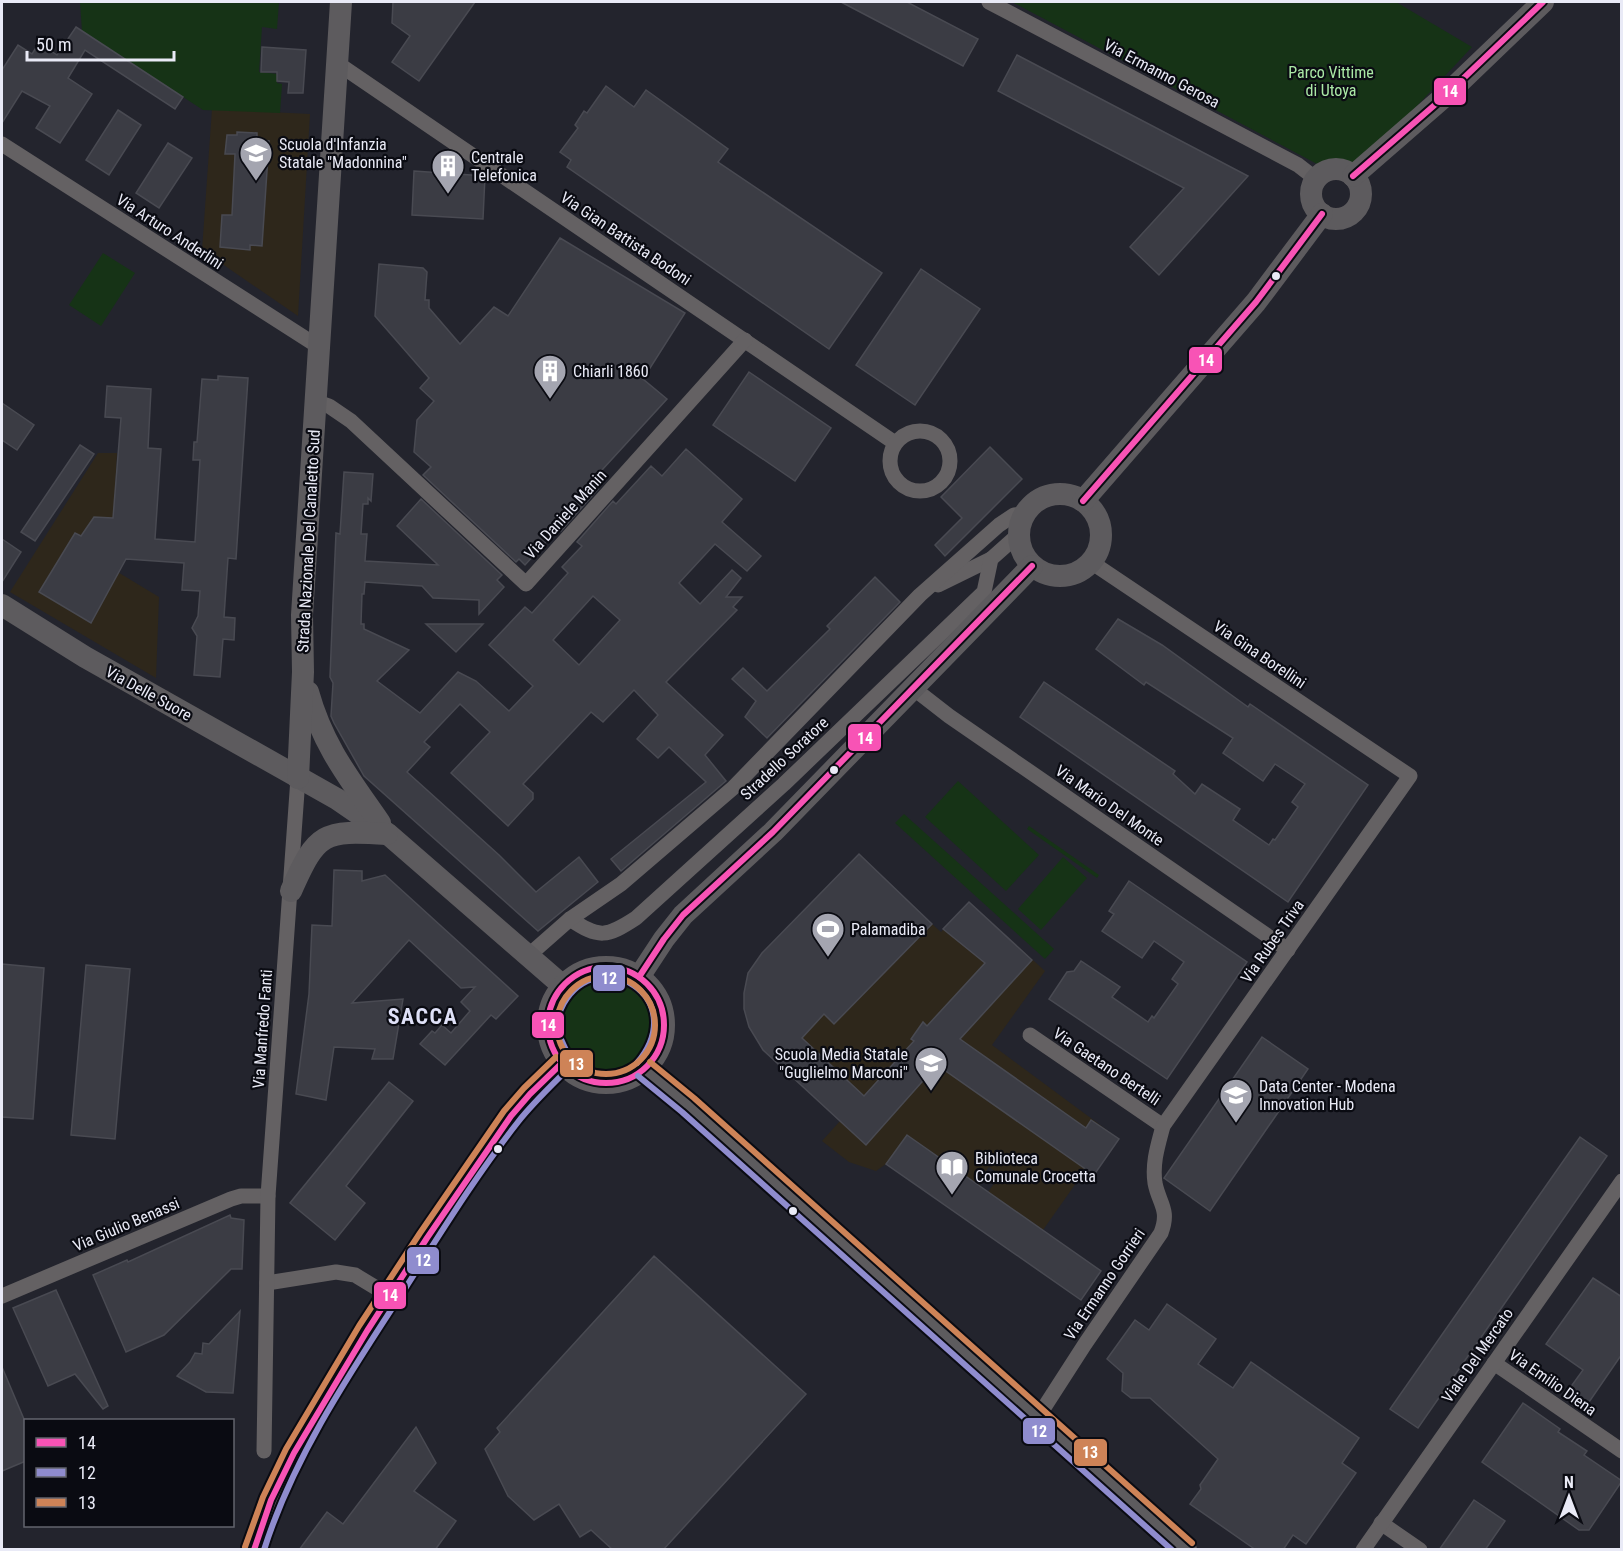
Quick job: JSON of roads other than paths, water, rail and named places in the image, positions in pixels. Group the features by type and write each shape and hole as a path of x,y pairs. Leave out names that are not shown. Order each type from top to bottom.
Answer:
{"street":[{"name":"Strada Nazionale Del Canaletto Sud","path":"298,778 303,672 302,615 341,2"},
{"name":"Via Ermanno Gerosa","path":"989,2 1298,165 1316,179"},
{"path":"1353,176 1445,96 1543,2"},
{"name":"Via Gian Battista Bodoni","path":"337,63 895,443"},
{"name":"Via Arturo Anderlini","path":"2,144 319,347"},
{"path":"1338,169 1353,176 1361,190 1357,207 1345,217 1337,219 1322,214 1312,202 1312,186 1316,179 1329,170 1338,169"},
{"path":"1083,501 1256,302 1322,214"},
{"name":"Via Daniele Manin","path":"315,401 329,406 351,421 526,584 745,340"},
{"path":"1070,495 1083,501 1095,513 1102,534 1100,546 1091,562 1078,573 1066,576 1042,573 1032,566 1022,551 1022,524 1039,500 1049,496 1070,495"},
{"name":"Stradello Soratore","path":"528,956 570,919 621,884 733,788 920,595 999,525 1014,514 1022,524 991,559 920,595"},
{"name":"Stradello Soratore","path":"570,919 594,933 604,934 636,918 784,784 984,591 991,559"},
{"name":"Via Gina Borellini","path":"1091,562 1410,776"},
{"path":"639,976 683,915 773,832 1032,566"},
{"name":"Via Delle Suore","path":"2,605 85,657 298,778"},
{"path":"303,672 316,719 328,747 388,834"},
{"name":"Via Mario Del Monte","path":"913,688 949,716 1288,950"},
{"name":"Via Rubes Triva","path":"1163,1126 1410,776"},
{"path":"298,778 337,799 388,834 563,986"},
{"name":"Via Manfredo Fanti","path":"264,1451 268,1196 298,778"},
{"path":"291,891 305,860 321,841 346,832 388,834"},
{"path":"593,968 617,968 639,976 653,990 664,1017 661,1045 654,1058 644,1069 620,1081 594,1082 581,1077 562,1063 555,1053 548,1030 551,1007 563,986 582,972 593,968"},
{"name":"Via Gaetano Bertelli","path":"1030,1035 1163,1126"},
{"path":"254,1550 287,1465 312,1419 388,1295 511,1116 562,1063"},
{"path":"644,1069 688,1105 1186,1550"},
{"name":"Via Ermanno Gorrieri","path":"1038,1417 1161,1233 1166,1213 1155,1184 1155,1169 1163,1126"},
{"name":"Viale Del Mercato","path":"1363,1550 1622,1181"},
{"name":"Via Giulio Benassi","path":"2,1296 231,1199 241,1196 268,1196"},
{"path":"267,1283 336,1272 355,1275 388,1295"},
{"name":"Via Emilio Diena","path":"1494,1363 1622,1451"},
{"path":"1381,1523 1420,1550"}],"place":[{"name":"Scuola d'Infanzia Statale \"Madonnina\"","path":"256,182"},
{"name":"Centrale Telefonica","path":"448,195"},
{"name":"Chiarli 1860","path":"550,400"},
{"name":"Palamadiba","path":"828,958"},
{"name":"Scuola Media Statale \"Guglielmo Marconi\"","path":"931,1092"},
{"name":"Data Center - Modena Innovation Hub","path":"1236,1124"},
{"name":"Biblioteca Comunale Crocetta","path":"952,1196"}],"district":[{"name":"SACCA","path":"423,1016"}],"park label":[{"name":"Parco Vittime di Utoya","path":"1331,81"}]}
